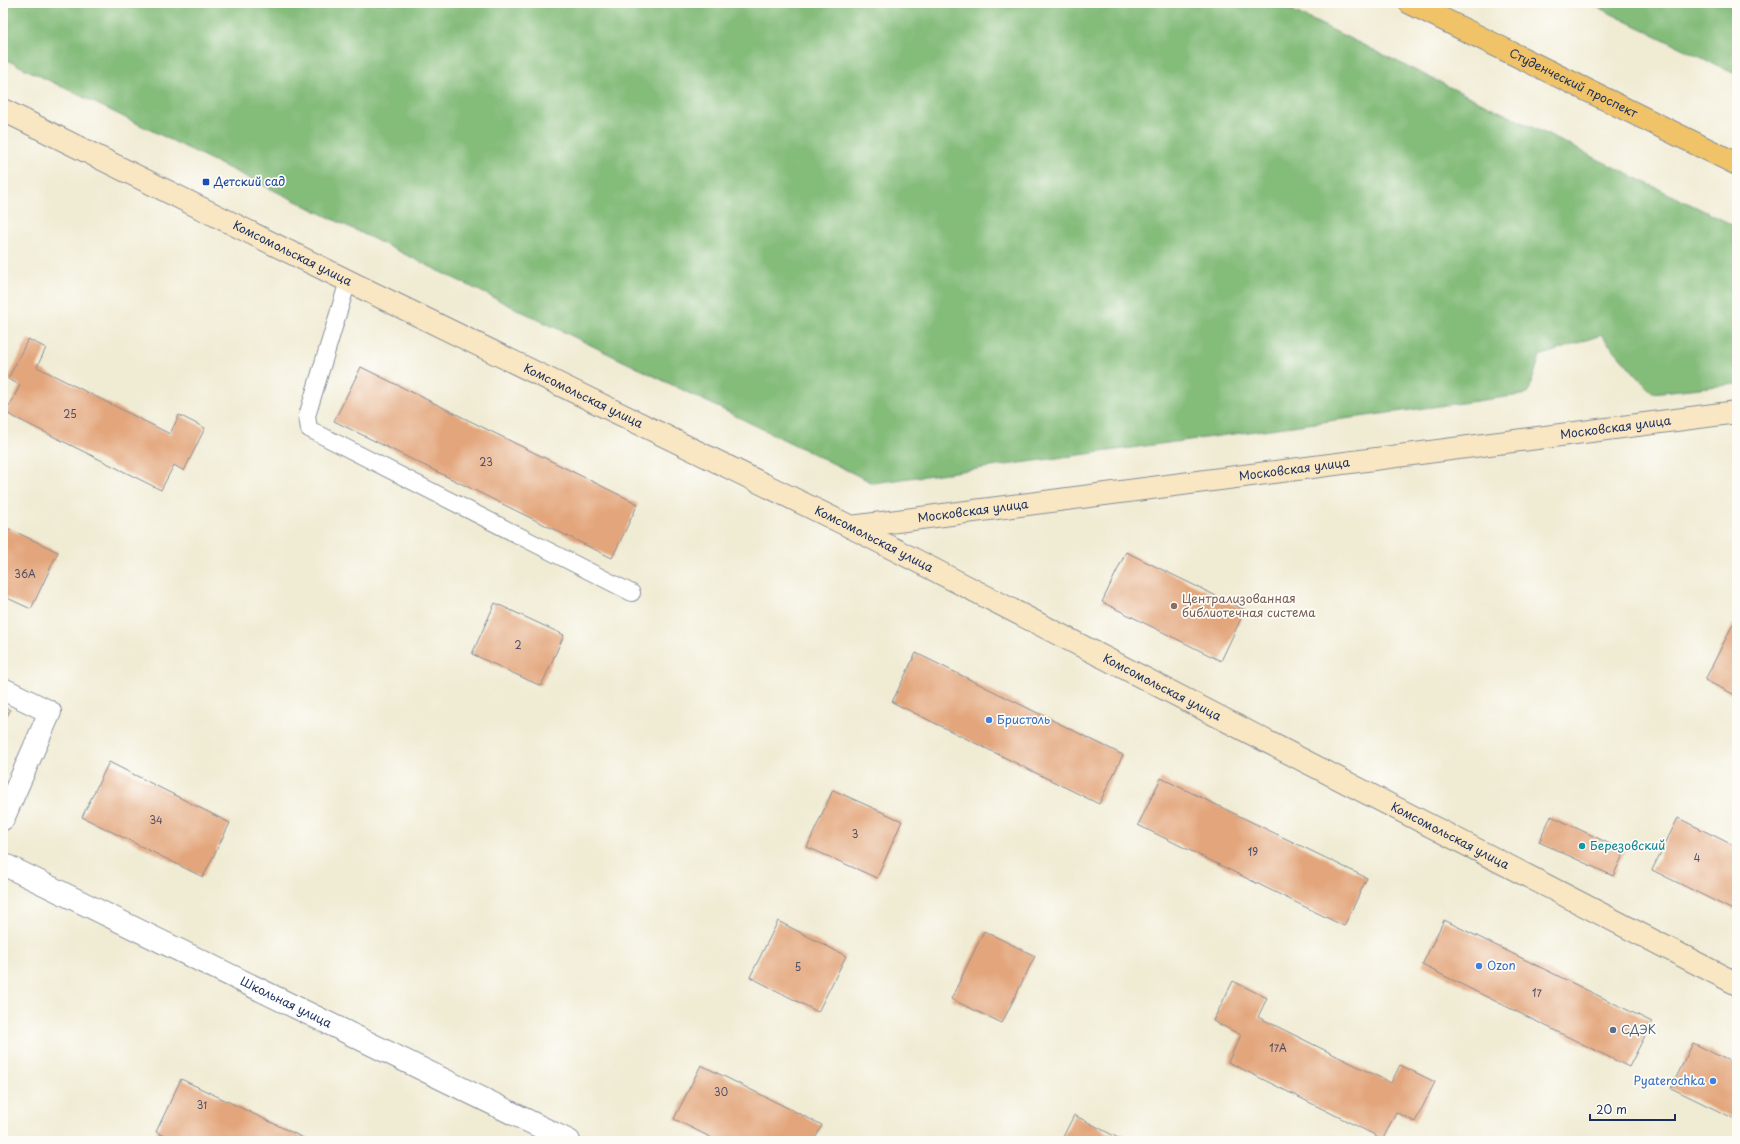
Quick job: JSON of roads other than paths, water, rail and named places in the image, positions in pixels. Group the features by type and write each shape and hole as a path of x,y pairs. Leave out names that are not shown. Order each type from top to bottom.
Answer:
{"highway":[{"name":"Студенческий проспект","path":"1410,3 1737,164"}],"main road":[{"name":"Комсомольская улица","path":"3,110 348,281 851,527 1737,984"},
{"name":"Московская улица","path":"851,527 1737,412"}],"street":[{"path":"3,689 50,712 3,819"},
{"name":"Школьная улица","path":"3,864 569,1141"}],"lane":[{"path":"348,281 307,416 309,429 632,592"}],"place":[{"name":"Детский сад","path":"206,182"},
{"name":"Централизованная библиотечная система","path":"1174,606"},
{"name":"Бристоль","path":"989,720"},
{"name":"Березовский","path":"1582,846"},
{"name":"Ozon","path":"1479,966"},
{"name":"СДЭК","path":"1613,1030"},
{"name":"Pyaterochka","path":"1713,1081"}]}
